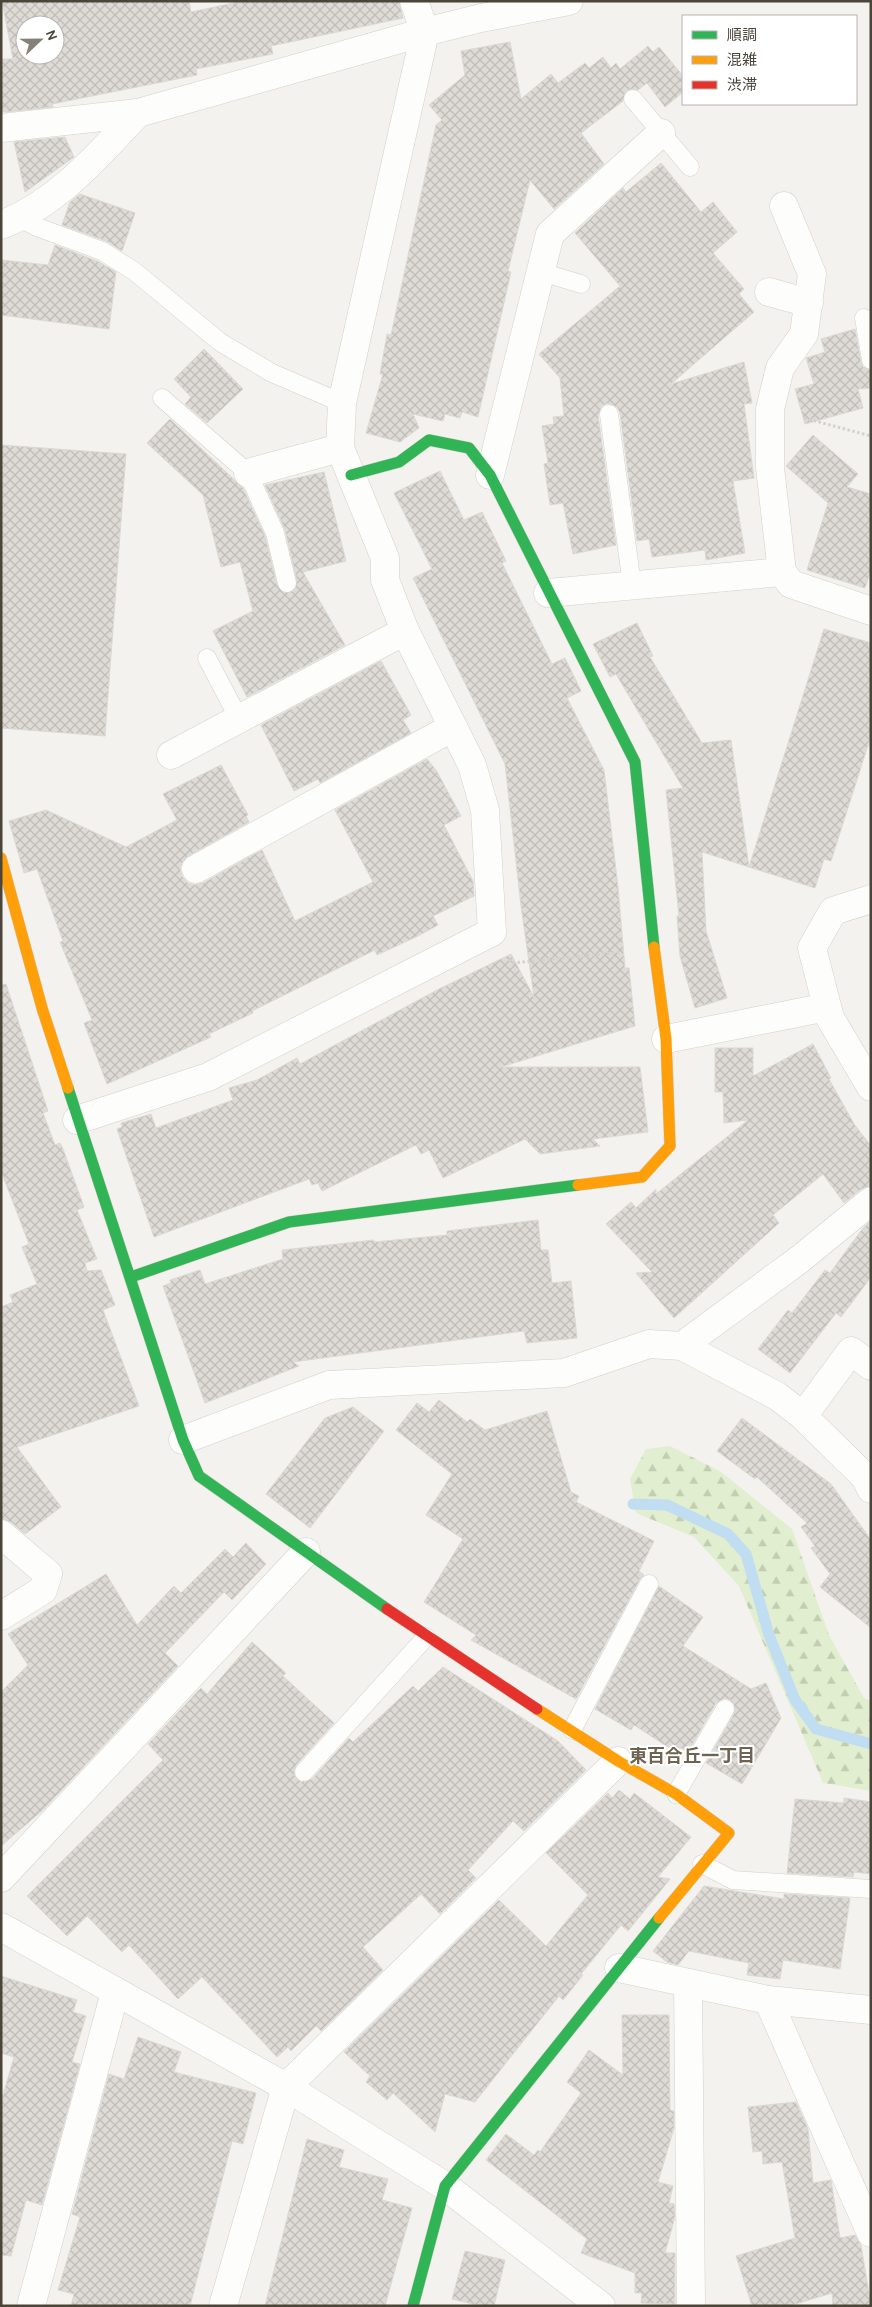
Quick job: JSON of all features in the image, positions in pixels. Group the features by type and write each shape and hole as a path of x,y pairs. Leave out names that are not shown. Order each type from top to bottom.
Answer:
{"street":[{"path":"77,1120 208,1077 492,932 485,810 472,766 405,631 385,580 385,558 340,448 342,403 425,32 414,1"},
{"path":"1,128 138,113 425,32 481,18 569,1"},
{"path":"11,222 58,193 138,113"},
{"path":"490,475 550,234 662,133"},
{"path":"784,206 812,274 810,304 804,334 780,368 770,409 770,468 782,572 791,584 871,611"},
{"path":"769,292 810,304"},
{"path":"130,1277 289,1222 642,1177 670,1146 666,1039 654,949 634,762 490,475 469,448 429,440 399,462 351,475"},
{"path":"248,473 340,448"},
{"path":"548,593 782,572"},
{"path":"171,755 405,631"},
{"path":"196,869 453,727"},
{"path":"1,858 42,1008 77,1120 183,1440 199,1476 426,1637 618,1761 676,1794 729,1833 702,1864 445,2186 413,2306"},
{"path":"871,899 833,910 812,948 830,1018 871,1087"},
{"path":"666,1039 827,1006"},
{"path":"682,1346 800,1258 871,1201"},
{"path":"183,1440 329,1385 564,1373 649,1344 682,1346 777,1396 803,1416 865,1477 871,1489"},
{"path":"803,1416 851,1351 871,1366"},
{"path":"1,1534 48,1574 43,1590 1,1616"},
{"path":"1,1878 306,1552"},
{"path":"223,2306 286,2087 618,1761"},
{"path":"1,1928 286,2087 445,2186 601,2306"},
{"path":"619,1968 768,2000 871,2010"},
{"path":"688,1983 692,2306"},
{"path":"31,2306 116,1992"},
{"path":"768,2000 871,2233"}],"lane":[{"path":"633,99 690,167"},
{"path":"11,222 37,227 102,251 134,271 220,342 272,372 342,403"},
{"path":"541,272 582,284"},
{"path":"864,318 871,360"},
{"path":"162,398 248,473 275,533 288,583"},
{"path":"609,414 632,585"},
{"path":"207,658 239,719"},
{"path":"572,1730 649,1584"},
{"path":"304,1772 426,1637"},
{"path":"676,1794 725,1709"},
{"path":"702,1864 733,1880 871,1890"}],"path":[{"path":"770,409 871,436"},
{"path":"492,932 512,963 654,949"}],"green space":[{"path":"670,1446 720,1471 792,1529 829,1635 864,1698 871,1701 871,1791 823,1783 739,1586 694,1537 636,1513 630,1479 646,1449"}],"building":[{"path":"2,1 189,1 191,12 243,1 399,1 403,18 271,46 273,54 196,69 197,75 52,104 53,107 6,112 1,111 1,59 13,59"},
{"path":"510,42 521,99 551,74 558,83 585,63 589,68 603,57 611,68 616,63 620,69 648,46 653,52 659,47 682,75 682,93 665,107 647,83 638,90 626,91 623,101 581,133 604,164 554,209 530,180 508,271 511,272 478,417 462,412 460,418 445,414 443,421 413,414 419,428 400,442 366,433 383,374 380,374 387,334 391,335 436,125 442,120 429,105 465,75 461,51"},
{"path":"65,137 74,157 25,192 14,142"},
{"path":"661,163 701,212 713,202 737,232 713,253 744,289 739,294 754,312 671,384 744,362 752,403 744,404 754,478 733,481 745,553 706,560 705,550 652,557 649,539 637,541 620,413 617,407 608,403 602,406 598,415 616,545 573,554 563,503 550,505 544,464 548,463 542,426 554,424 553,417 564,416 560,378 539,354 620,286 575,233 623,188 626,192"},
{"path":"80,194 135,213 122,251 106,241 62,225 70,202"},
{"path":"55,245 97,261 116,272 109,329 1,315 1,260 48,265"},
{"path":"855,329 861,362 863,367 871,370 871,388 858,389 863,408 805,424 795,389 814,384 806,358 825,352 821,339"},
{"path":"204,349 243,389 207,423 185,404 191,397 174,379"},
{"path":"170,419 243,488 265,536 277,585 284,593 294,591 297,581 285,530 265,485 324,472 346,561 303,572 345,645 247,697 213,631 253,611 240,562 221,567 203,495 147,443"},
{"path":"813,435 858,474 847,487 871,494 871,570 865,588 807,570 828,503 786,466"},
{"path":"1,445 126,454 105,736 1,728"},
{"path":"440,471 464,520 482,512 506,561 502,563 552,664 565,658 581,691 567,698 604,770 618,887 625,968 629,968 635,1026 501,1067 640,1067 648,1132 593,1139 600,1146 540,1154 525,1139 443,1178 429,1150 421,1154 416,1145 322,1191 318,1183 312,1185 309,1179 154,1237 117,1129 122,1127 121,1123 151,1114 156,1128 233,1100 229,1088 257,1080 297,1058 300,1064 437,990 511,954 534,997 521,906 505,764 413,578 432,569 394,493"},
{"path":"637,623 653,656 650,657 702,743 731,740 749,867 702,852 706,931 727,998 695,1008 680,956 677,916 679,916 666,790 683,788 616,674 610,677 593,644"},
{"path":"824,629 871,643 871,736 831,861 824,859 815,888 749,867"},
{"path":"381,661 411,715 403,720 411,733 320,783 318,779 294,791 261,725"},
{"path":"427,759 436,770 461,816 444,825 473,881 474,896 433,916 438,925 418,936 377,955 375,950 252,1011 253,1013 209,1034 211,1037 107,1084 84,1023 92,1020 60,942 63,941 37,869 24,873 9,821 46,810 126,847 177,820 163,794 221,765 248,815 246,816 249,822 188,856 180,868 182,876 188,883 195,885 203,883 262,850 295,921 373,882 335,810"},
{"path":"6,984 48,1111 43,1113 55,1145 60,1143 63,1149 84,1207 77,1210 97,1259 85,1263 87,1271 101,1270 115,1305 103,1310 139,1406 17,1447 61,1507 25,1534 11,1522 1,1519 1,1307 13,1302 10,1295 37,1284 22,1247 29,1244 1,1171 1,985"},
{"path":"813,1044 831,1078 829,1079 854,1124 871,1146 871,1186 861,1189 844,1203 823,1174 773,1215 779,1223 674,1318 636,1273 652,1272 606,1224 631,1202 636,1208 656,1189 656,1194 748,1120 724,1123 723,1092 715,1092 715,1048 753,1048 753,1076"},
{"path":"538,1220 541,1250 548,1250 552,1283 571,1281 577,1338 527,1343 524,1331 293,1362 299,1366 205,1403 163,1286 171,1283 170,1280 200,1270 205,1284 283,1259 282,1250 374,1240 374,1242 447,1235 447,1231"},
{"path":"871,1221 871,1277 841,1317 836,1313 790,1373 758,1349 788,1310 792,1313 825,1270 830,1273 863,1228"},
{"path":"439,1400 467,1422 470,1419 485,1430 547,1411 571,1492 579,1496 576,1502 654,1541 639,1571 644,1575 640,1579 576,1699 471,1640 476,1635 424,1602 463,1539 426,1515 452,1474 396,1430 417,1403 429,1412"},
{"path":"353,1407 384,1431 310,1528 266,1494 325,1418"},
{"path":"742,1418 831,1484 871,1540 871,1628 820,1587 830,1574 811,1548 815,1546 801,1527 807,1523 757,1477 755,1479 717,1451"},
{"path":"246,1543 266,1564 232,1600 224,1592 165,1653 178,1666 43,1810 1,1846 1,1692 28,1665 8,1634 106,1574 137,1625 174,1586 181,1593 225,1549 233,1557"},
{"path":"659,1586 703,1617 683,1646 751,1689 766,1683 781,1718 742,1784 706,1763 734,1714 734,1704 730,1700 725,1698 716,1703 688,1752 681,1748 677,1753 634,1725 631,1730 595,1709"},
{"path":"252,1642 286,1673 283,1676 334,1723 296,1765 294,1775 301,1782 312,1779 349,1738 353,1742 413,1686 418,1691 443,1667 558,1741 586,1770 524,1831 513,1821 468,1870 476,1878 440,1914 421,1894 363,1947 383,1970 321,2031 316,2026 291,2051 288,2047 277,2057 202,1977 178,1999 129,1945 122,1952 87,1916 67,1936 27,1896 163,1760 148,1744 201,1688 207,1694"},
{"path":"619,1790 630,1799 634,1793 691,1837 658,1877 670,1879 628,1931 621,1925 581,1974 583,1975 563,2000 559,1996 475,2102 445,2094 435,2132 393,2093 387,2100 366,2082 370,2076 344,2052 499,1900 546,1946 588,1895 546,1853 608,1793 612,1798"},
{"path":"844,1798 871,1802 871,1874 854,1872 853,1877 787,1873 795,1799 844,1803"},
{"path":"704,1886 784,1899 784,1894 850,1898 840,1969 783,1960 780,1979 747,1975 749,1963 689,1951 678,1965 667,1962 653,1951"},
{"path":"1,1976 77,2000 73,2012 86,2016 72,2062 80,2064 42,2205 26,2200 11,2256 1,2255 1,2102 14,2057 1,2053"},
{"path":"622,2015 669,2015 670,2110 674,2111 674,2128 658,2182 673,2186 669,2203 674,2204 675,2217 665,2253 675,2253 675,2304 641,2303 642,2293 635,2293 635,2273 581,2253 587,2239 486,2160 506,2134 534,2155 538,2150 540,2152 581,2093 567,2082 589,2050 623,2075"},
{"path":"138,2037 181,2052 174,2072 256,2093 243,2144 232,2141 190,2306 71,2306 74,2294 58,2290 80,2217 72,2214 109,2074 124,2079"},
{"path":"796,2102 808,2129 813,2183 831,2180 840,2238 855,2235 861,2245 871,2306 833,2306 832,2293 789,2306 752,2306 736,2256 795,2238 782,2162 763,2164 762,2151 753,2152 748,2107"},
{"path":"307,2139 344,2150 339,2167 388,2179 382,2200 412,2208 385,2306 265,2306"},
{"path":"465,2251 505,2260 494,2306 481,2306 452,2299"}],"waterway":[{"path":"633,1504 667,1505 728,1534 746,1554 769,1635 795,1700 816,1729 871,1744"}],"traffic: fast":[{"path":"351,475 399,462 429,440 469,448 490,475 635,762 654,947"},
{"path":"68,1088 183,1440 199,1476 387,1609"},
{"path":"131,1277 289,1222 578,1185"},
{"path":"413,2306 445,2186 659,1918"}],"traffic: slow":[{"path":"1,858 42,1008 68,1088"},
{"path":"578,1185 642,1177 670,1146 666,1039 654,947"},
{"path":"537,1709 618,1761 676,1794 729,1833 659,1918"}],"traffic: jam":[{"path":"387,1609 537,1709"}],"district":[{"name":"東百合丘一丁目","path":"692,1756"}]}
